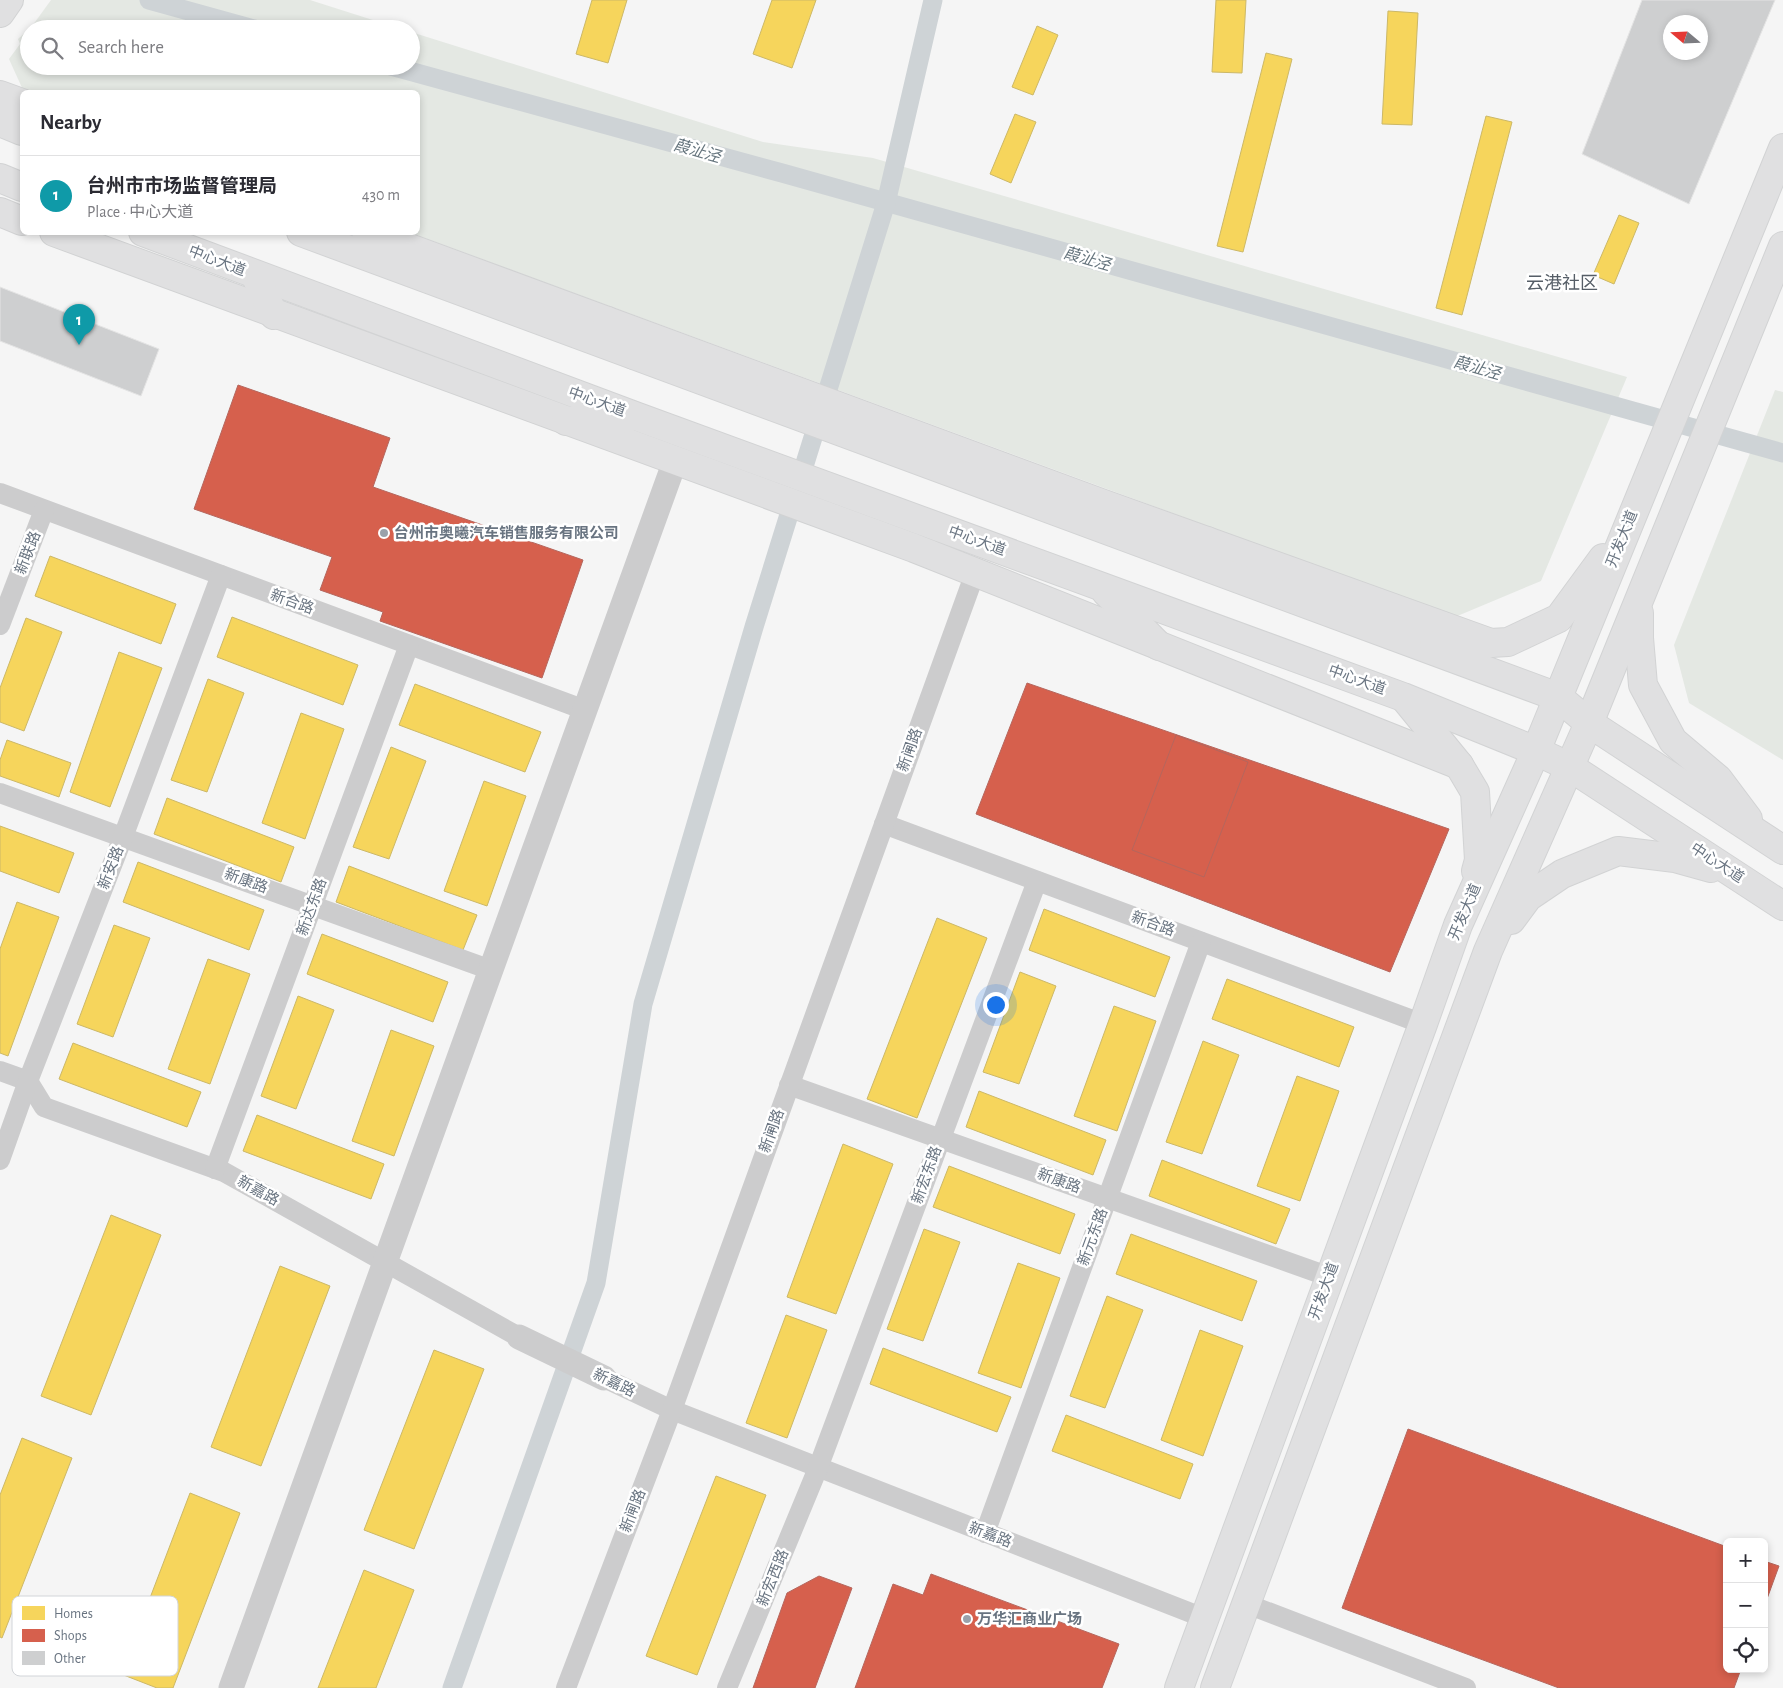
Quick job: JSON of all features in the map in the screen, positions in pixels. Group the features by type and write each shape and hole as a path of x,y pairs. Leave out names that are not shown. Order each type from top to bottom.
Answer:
{"main road":[{"path":"0,95 20,102"},
{"path":"0,122 20,130"},
{"name":"开发大道","path":"1179,1688 1458,925 1536,751 1783,148"},
{"path":"0,178 20,186"},
{"path":"0,212 20,220"},
{"path":"62,235 840,521 1459,764"},
{"name":"中心大道","path":"151,235 638,418 785,470 1403,697 1536,751 1570,767 1783,906"},
{"path":"309,235 635,356 806,407"},
{"path":"374,235 607,321 806,407 869,430 1207,541 1491,643"},
{"path":"1215,1688 1488,951 1589,723 1783,246"},
{"path":"255,275 274,314"},
{"path":"607,321 635,356"},
{"path":"566,421 638,418"},
{"path":"869,430 1147,545 1558,697 1589,723 1783,850"},
{"path":"1413,644 1455,646 1508,642 1560,618 1632,515"},
{"path":"1147,545 1207,541"},
{"path":"1099,586 1159,646"},
{"path":"1640,598 1639,638 1643,686 1673,741 1718,779 1759,835"},
{"path":"1403,697 1459,764 1475,792 1479,860 1458,925"},
{"path":"1488,951 1528,897 1562,874 1618,851 1675,858 1734,874"}],"street":[{"path":"232,1688 675,461"},
{"name":"新合路","path":"0,493 585,710"},
{"name":"新联路","path":"0,625 44,510"},
{"name":"新闸路","path":"566,1688 672,1410 975,573"},
{"name":"新安路","path":"0,1160 6,1122 28,1081 123,837 221,575"},
{"name":"新达东路","path":"215,1169 409,645"},
{"name":"新康路","path":"0,793 491,970"},
{"name":"新合路","path":"884,824 1423,1024"},
{"name":"新宏东路","path":"818,1468 1037,881"},
{"name":"新元东路","path":"985,1533 1201,942"},
{"path":"0,1071 28,1081 44,1107 6,1122"},
{"name":"新康路","path":"789,1085 1330,1277"},
{"name":"新嘉路","path":"44,1107 224,1172 519,1337 672,1410 1204,1618"},
{"name":"新宏西路","path":"728,1688 818,1468"},
{"path":"1247,1604 1466,1688"}],"shaded area":[{"path":"51,0 310,0 373,20 37,20"},
{"path":"420,35 763,142 873,158 1627,377 1541,581 1455,617 416,235 420,235 420,90 23,90 9,59 20,44 20,75 420,75"},
{"path":"1775,390 1783,392 1783,760 1689,703 1674,645"}],"building: Homes":[{"path":"592,0 627,0 608,63 576,54"},
{"path":"772,0 816,0 792,68 753,54"},
{"path":"1216,0 1246,0 1242,73 1212,72"},
{"path":"1388,11 1418,13 1412,125 1382,124"},
{"path":"1037,26 1058,35 1033,95 1012,87"},
{"path":"1266,53 1292,59 1243,252 1217,246"},
{"path":"1015,114 1036,122 1011,183 990,174"},
{"path":"1486,116 1512,122 1462,315 1436,308"},
{"path":"1619,215 1639,223 1614,284 1593,275"},
{"path":"50,556 176,604 161,644 35,596"},
{"path":"232,617 358,665 343,705 217,657"},
{"path":"26,618 62,632 24,731 0,722 0,688"},
{"path":"119,652 162,668 110,807 70,792"},
{"path":"208,679 244,693 207,792 171,780"},
{"path":"415,684 541,732 525,772 399,725"},
{"path":"301,713 344,729 305,839 262,823"},
{"path":"7,740 71,763 59,797 0,776 0,760"},
{"path":"391,747 426,761 389,859 353,847"},
{"path":"484,781 526,796 487,906 444,891"},
{"path":"167,798 294,847 281,882 154,834"},
{"path":"0,826 74,853 59,893 0,871"},
{"path":"138,862 264,910 249,950 123,902"},
{"path":"349,866 477,915 463,950 336,902"},
{"path":"17,902 59,917 8,1056 0,1053 0,949"},
{"path":"1044,909 1170,957 1155,997 1029,950"},
{"path":"937,918 987,938 917,1118 867,1099"},
{"path":"114,925 150,938 113,1037 77,1024"},
{"path":"322,934 448,982 433,1022 307,974"},
{"path":"208,959 250,974 210,1084 168,1069"},
{"path":"1020,972 1056,986 1019,1084 983,1072"},
{"path":"1227,979 1354,1027 1339,1067 1212,1019"},
{"path":"298,996 334,1010 296,1109 261,1096"},
{"path":"1114,1006 1156,1021 1117,1131 1074,1116"},
{"path":"391,1030 434,1046 394,1156 352,1141"},
{"path":"1203,1041 1239,1055 1202,1154 1166,1142"},
{"path":"73,1043 201,1092 187,1127 59,1079"},
{"path":"1297,1076 1339,1091 1300,1201 1257,1186"},
{"path":"979,1091 1106,1140 1093,1175 966,1127"},
{"path":"257,1115 384,1164 371,1199 243,1151"},
{"path":"843,1144 893,1164 836,1314 787,1297"},
{"path":"1162,1160 1290,1209 1276,1244 1149,1196"},
{"path":"949,1166 1075,1214 1060,1254 933,1207"},
{"path":"111,1215 161,1235 91,1415 41,1396"},
{"path":"924,1229 960,1242 923,1341 887,1329"},
{"path":"1131,1234 1257,1281 1242,1321 1116,1274"},
{"path":"1018,1263 1060,1278 1021,1388 978,1373"},
{"path":"280,1266 330,1286 261,1466 211,1447"},
{"path":"1107,1296 1143,1310 1105,1408 1070,1396"},
{"path":"786,1315 827,1330 787,1438 746,1423"},
{"path":"1200,1330 1243,1346 1203,1456 1161,1440"},
{"path":"883,1348 1011,1397 997,1432 870,1384"},
{"path":"434,1350 484,1369 414,1549 364,1530"},
{"path":"1066,1415 1193,1464 1180,1499 1052,1451"},
{"path":"22,1438 72,1458 18,1596 12,1596 12,1612 2,1638 0,1637 0,1495"},
{"path":"716,1476 766,1495 697,1675 646,1656"},
{"path":"190,1493 240,1513 178,1675 178,1596 151,1596"},
{"path":"364,1570 414,1590 376,1688 318,1688"},
{"path":"126,1676 178,1676 173,1688 157,1688"}],"building: Shops":[{"name":"台州市奥曦汽车销售服务有限公司","path":"238,385 390,438 373,487 583,560 542,678 380,621 383,612 320,590 332,557 194,509"},
{"path":"1027,683 1449,829 1390,972 976,814"},
{"path":"1176,735 1248,762 1204,877 1132,850"},
{"path":"1408,1429 1723,1546 1723,1673 1740,1673 1734,1688 1559,1688 1342,1608"},
{"path":"1768,1562 1779,1566 1768,1596"},
{"name":"万华汇商业广场","path":"931,1574 1119,1644 1102,1688 855,1688 893,1584 923,1595"},
{"path":"819,1576 852,1588 815,1688 753,1688 787,1593"}],"building: Other":[{"path":"1642,0 1775,0 1689,204 1582,154"},
{"path":"0,287 159,349 141,396 0,341"}],"waterway":[{"name":"葭沚泾","path":"149,0 221,20"},
{"path":"452,1688 596,1283 643,1004 754,627 886,203 933,0"},
{"name":"葭沚泾","path":"420,74 782,173 1783,453"}],"place":[{"name":"台州市市场监督管理局","path":"79,345"},
{"name":"台州市奥曦汽车销售服务有限公司","path":"384,533"},
{"name":"万华汇商业广场","path":"967,1619"}],"district":[{"name":"云港社区","path":"1562,284"}]}
